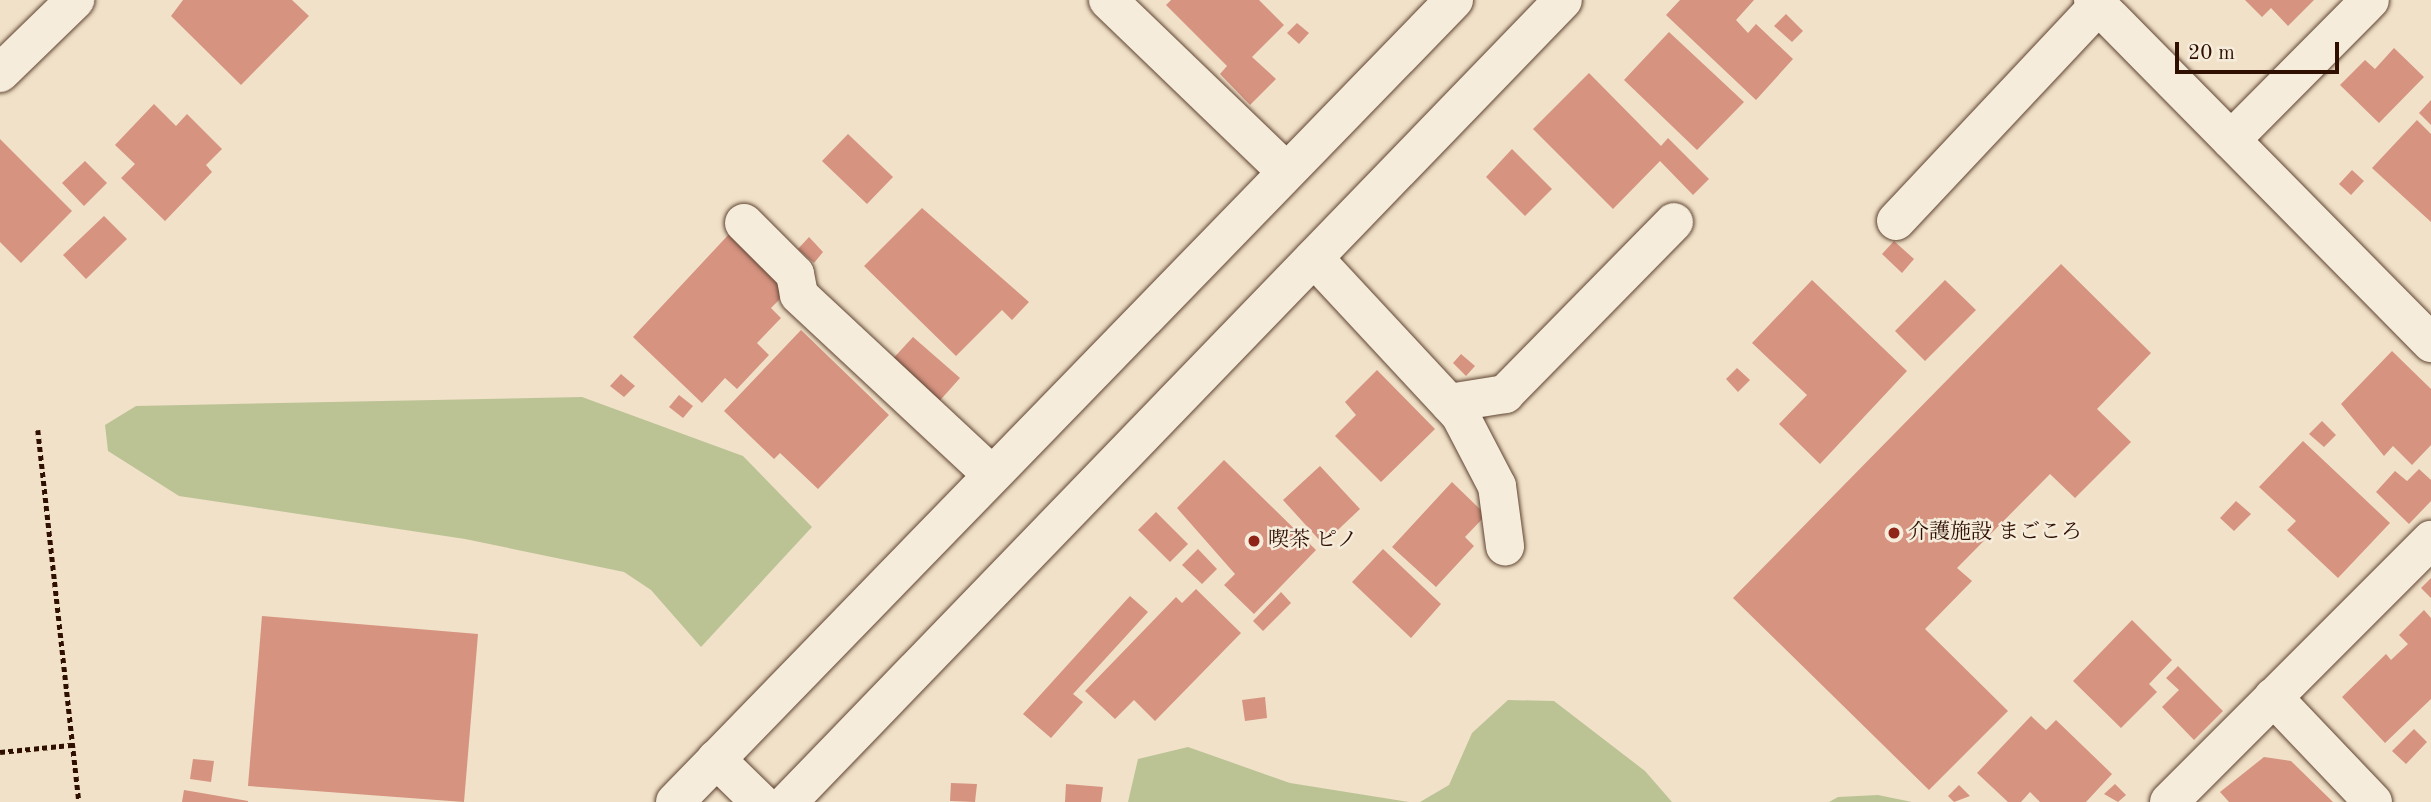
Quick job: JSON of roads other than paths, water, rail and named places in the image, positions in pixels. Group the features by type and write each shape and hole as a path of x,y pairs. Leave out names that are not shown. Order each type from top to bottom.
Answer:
{"street":[{"path":"0,73 75,0"},
{"path":"1108,0 1286,171"},
{"path":"674,802 990,473 1454,0"},
{"path":"788,802 1563,0"},
{"path":"2231,140 2370,0"},
{"path":"1896,221 2096,3 2231,140 2424,321"},
{"path":"1449,403 1505,394 1674,222"},
{"path":"744,223 795,274 799,295 990,473"},
{"path":"1314,258 1449,403 1497,486 1505,546"},
{"path":"2169,802 2431,540"},
{"path":"2273,697 2373,802"},
{"path":"716,759 760,802"}],"place":[{"name":"介護施設 まごころ","path":"1894,533"},
{"name":"喫茶 ピノ","path":"1254,541"}]}
